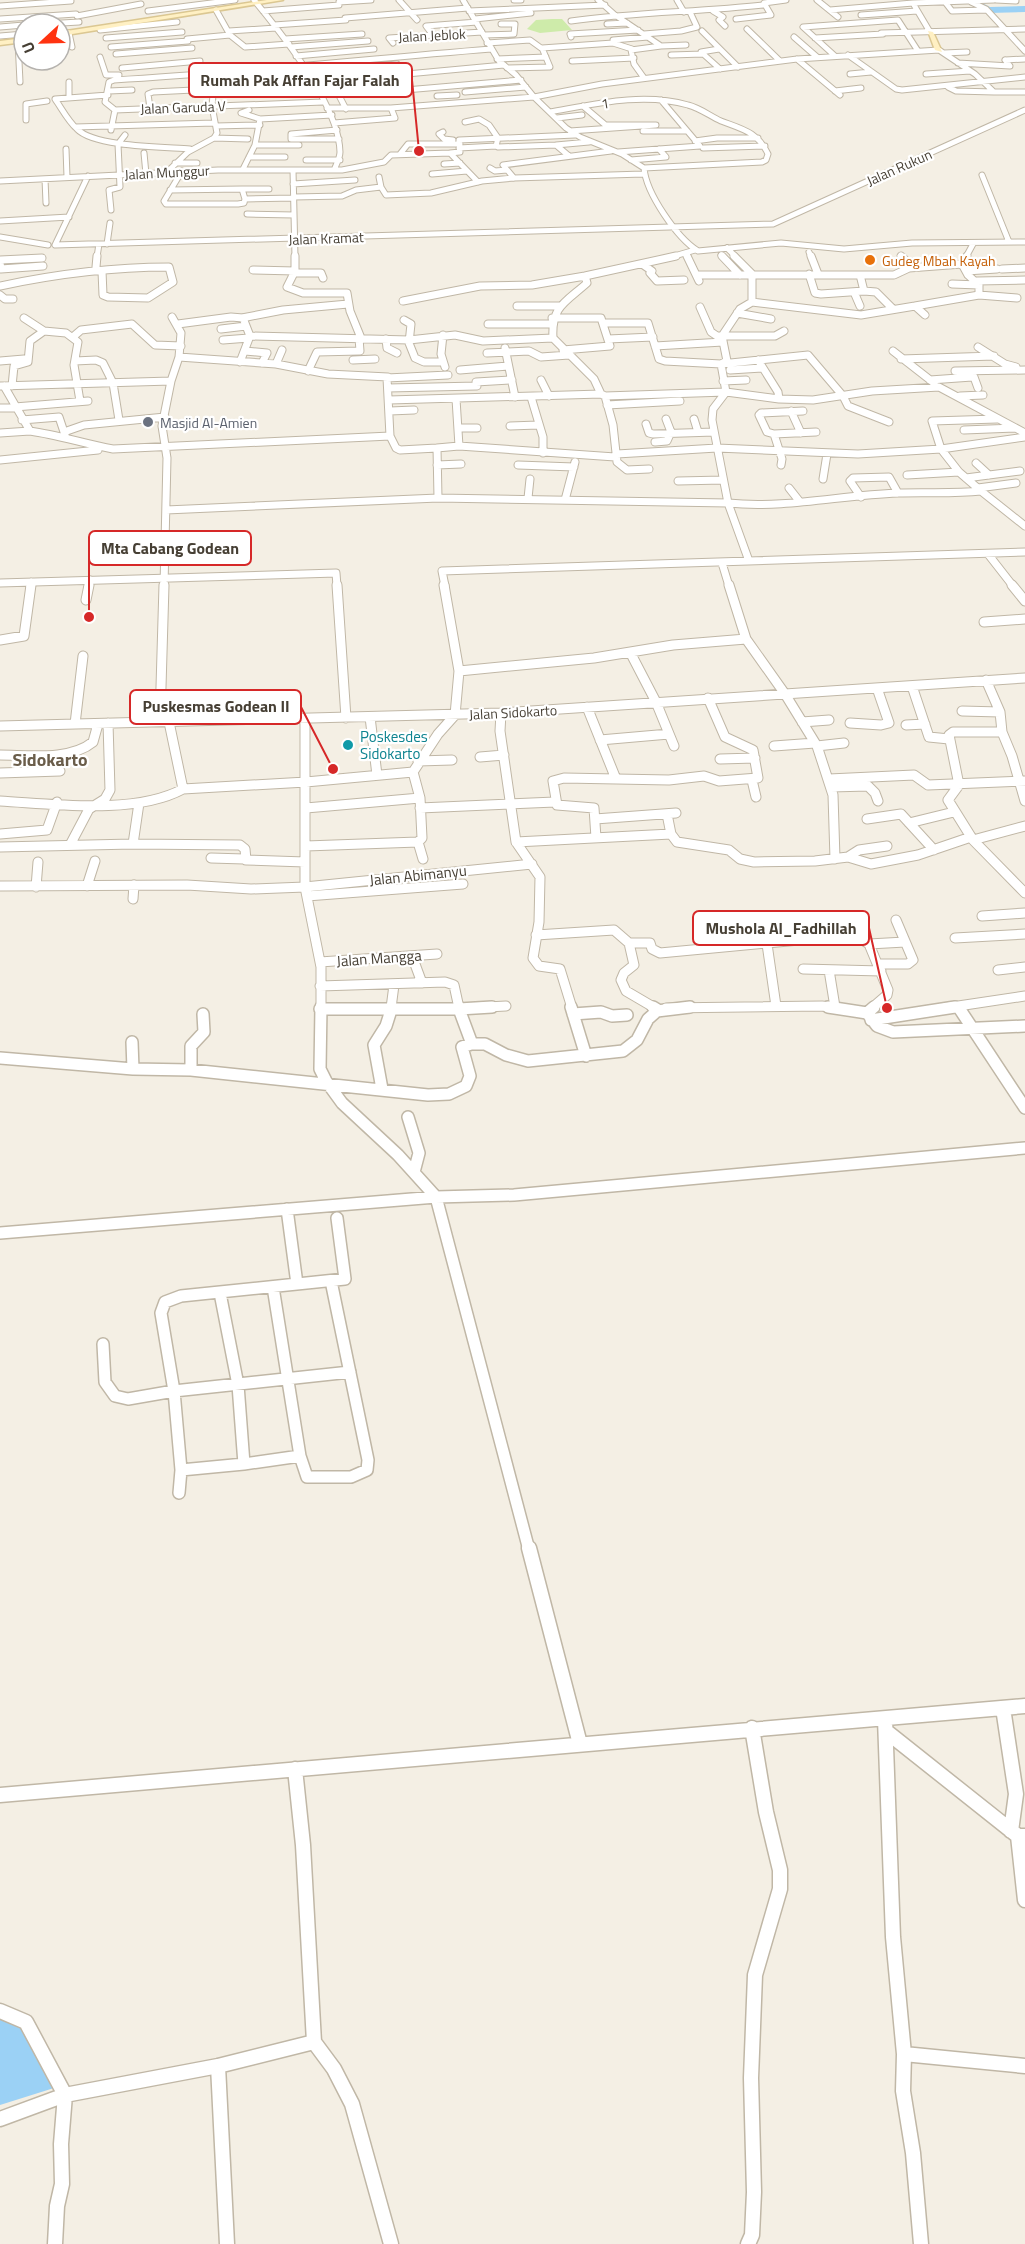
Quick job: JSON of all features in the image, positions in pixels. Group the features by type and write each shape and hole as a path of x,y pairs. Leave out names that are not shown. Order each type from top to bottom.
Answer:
{"main road":[{"path":"72,33 156,20 175,20 256,2 280,0"},
{"path":"930,32 941,51"}],"street":[{"path":"115,0 121,8"},
{"path":"148,11 194,2 234,0"},
{"path":"290,3 323,0"},
{"path":"263,11 371,0"},
{"path":"399,0 417,20"},
{"path":"463,0 497,59 521,80 534,97 570,131 632,160 644,171 655,199 673,227 688,247 695,250"},
{"path":"518,8 514,0 521,0"},
{"path":"598,0 615,15 663,48"},
{"path":"573,41 570,34 643,34 681,31 697,27 677,0"},
{"path":"570,21 615,15 713,11 786,0"},
{"path":"817,0 838,17"},
{"path":"830,10 912,1 995,0 1015,1 1025,8"},
{"path":"0,6 71,1 82,31 72,32"},
{"path":"912,1 930,32"},
{"path":"971,1 987,10 1025,52"},
{"path":"72,18 142,2 156,20"},
{"path":"194,2 205,12"},
{"path":"256,2 291,47 331,113 337,130 340,160 334,170"},
{"path":"721,2 728,9"},
{"path":"945,2 952,11 987,10"},
{"path":"960,2 967,11"},
{"path":"0,6 46,9 48,8 46,3"},
{"path":"339,3 345,19 355,25 381,57"},
{"path":"736,19 772,14 763,4"},
{"path":"277,29 409,12 605,5"},
{"path":"432,34 426,26 552,12 550,7"},
{"path":"216,10 229,33 241,46 249,47 255,53 362,34"},
{"path":"713,11 723,17 719,20 725,26"},
{"path":"861,15 917,11"},
{"path":"498,24 521,22 518,16"},
{"path":"0,19 78,17"},
{"path":"268,18 279,17"},
{"path":"126,76 116,54 100,29 175,20 200,61 213,75 212,106 218,133 214,138"},
{"path":"835,56 803,27 898,20 918,51"},
{"path":"477,22 489,25"},
{"path":"868,22 890,40"},
{"path":"514,24 514,34 518,41"},
{"path":"607,24 630,24"},
{"path":"614,27 630,24"},
{"path":"849,24 869,41"},
{"path":"111,47 188,40 229,33 355,25"},
{"path":"822,44 850,42 831,26"},
{"path":"874,27 904,26"},
{"path":"747,29 780,61"},
{"path":"815,38 1025,29"},
{"path":"702,31 738,67"},
{"path":"809,33 837,31"},
{"path":"106,38 182,32"},
{"path":"391,32 395,37"},
{"path":"609,33 613,42 632,49 686,45"},
{"name":"Jalan Jeblok","path":"388,42 389,38 432,34 514,34"},
{"path":"279,71 305,70 371,58 455,52 518,41 530,40 541,48 573,41 613,42 643,34"},
{"path":"794,37 817,57"},
{"path":"291,47 377,42"},
{"path":"489,46 517,44 522,49"},
{"path":"906,45 915,44"},
{"path":"291,47 374,49"},
{"path":"865,47 873,54"},
{"path":"116,54 192,48"},
{"path":"423,75 431,72 551,67 541,48"},
{"path":"829,50 857,48"},
{"path":"632,49 634,64 645,78"},
{"path":"718,49 701,50 720,69"},
{"path":"75,127 112,128 215,122 260,123 346,109 417,107 534,97 645,78 797,59 918,51 967,52"},
{"path":"941,51 982,80 994,92"},
{"path":"455,52 461,71"},
{"path":"1011,54 1025,52"},
{"path":"426,53 431,72"},
{"path":"671,55 703,54"},
{"path":"119,61 196,55"},
{"path":"848,55 899,90 1025,76"},
{"path":"100,57 106,75 213,75 258,69 383,70 396,75"},
{"path":"497,59 546,57"},
{"path":"371,58 383,70"},
{"path":"572,61 634,58"},
{"path":"797,59 837,93 861,88"},
{"path":"958,63 1011,66 1005,60 1025,59"},
{"path":"571,68 597,66 592,60"},
{"path":"122,68 200,61"},
{"path":"383,70 397,64"},
{"path":"112,128 115,110 105,102 110,81 126,76 253,65 257,66 262,79 259,90"},
{"path":"287,96 333,86 394,79 391,76 396,75 508,68"},
{"path":"535,68 543,76"},
{"path":"282,79 305,70"},
{"path":"926,74 970,71"},
{"path":"20,72 20,82"},
{"path":"849,74 871,72"},
{"path":"423,75 443,105"},
{"path":"359,94 521,80"},
{"path":"69,82 69,97"},
{"path":"348,85 377,109"},
{"path":"333,86 346,109"},
{"path":"948,86 956,91 1025,92"},
{"path":"195,87 318,91"},
{"path":"465,92 526,87"},
{"path":"150,108 150,93 213,88"},
{"path":"431,88 459,88"},
{"path":"26,120 25,105 69,97 132,90"},
{"path":"437,96 457,95"},
{"path":"408,98 417,107"},
{"name":"1","path":"550,112 627,100 661,100 692,106 720,120 747,128 765,146"},
{"path":"661,100 713,163"},
{"path":"56,101 75,127 93,138 118,144 190,149"},
{"name":"Jalan Garuda V","path":"115,110 173,104 281,107 331,113"},
{"path":"443,132 439,134 444,139 459,144 474,140 607,126 650,123 656,125 607,126 583,106"},
{"path":"391,108 394,116"},
{"path":"362,109 367,121"},
{"path":"249,110 241,113 260,123"},
{"name":"Jalan Rukun","path":"773,224 1025,110"},
{"path":"331,113 367,121 405,115"},
{"path":"557,118 582,115"},
{"path":"168,116 170,125"},
{"path":"185,117 215,122"},
{"path":"243,169 255,145 260,123"},
{"path":"474,140 466,127 489,125 498,138 496,146"},
{"path":"714,128 739,125"},
{"path":"632,126 654,133 686,131"},
{"path":"337,130 294,133 291,134 291,138 339,142"},
{"path":"166,172 200,142 214,138 248,136 258,132"},
{"path":"111,210 109,190 120,188 118,144 124,135"},
{"path":"695,141 717,138 758,138"},
{"path":"150,146 159,141"},
{"path":"255,145 295,147 339,142"},
{"path":"400,154 411,143 496,146 590,142"},
{"path":"383,165 388,156 459,152 459,144"},
{"path":"556,145 569,156"},
{"path":"379,177 386,195 431,193 478,182 514,178 644,171 676,165 765,161 768,154 765,146 615,151 503,165 514,178"},
{"path":"66,149 67,177"},
{"path":"659,149 676,165"},
{"path":"144,153 146,174"},
{"path":"450,153 478,182"},
{"path":"632,160 666,156"},
{"path":"733,156 737,163"},
{"path":"249,157 285,157"},
{"path":"694,157 699,164"},
{"path":"306,160 340,160"},
{"path":"383,165 415,161"},
{"path":"175,163 197,163"},
{"path":"444,164 460,163"},
{"name":"Jalan Munggur","path":"0,181 243,169 349,170 375,164 383,165"},
{"path":"490,168 494,171 507,170"},
{"path":"293,170 294,272 287,287 303,293 345,292 348,294 348,304 360,338 360,351 352,360"},
{"path":"182,171 164,201 167,205 237,204 244,202 245,199 346,197 356,190 381,187"},
{"path":"432,174 467,171"},
{"path":"982,175 1008,240"},
{"path":"47,276 42,258 69,217 88,176"},
{"path":"45,179 46,203"},
{"path":"293,184 355,180"},
{"path":"450,182 463,185"},
{"path":"242,189 245,199"},
{"path":"170,190 269,189"},
{"path":"335,208 337,196"},
{"path":"247,214 294,215"},
{"path":"0,221 69,217"},
{"path":"0,286 47,276 74,277 99,269 169,267 173,282 148,298 103,295 99,269 103,244 110,223"},
{"name":"Jalan Kramat","path":"0,237 52,245 773,224"},
{"path":"404,301 480,286 532,285 585,276 686,254 695,250 781,243 844,249 932,243 973,244 1008,240 1025,241"},
{"path":"932,243 938,265"},
{"path":"962,264 973,244"},
{"path":"864,247 871,254"},
{"path":"727,248 752,274 752,302"},
{"path":"809,252 818,274"},
{"path":"686,254 698,277"},
{"path":"721,255 740,275"},
{"path":"901,256 913,267"},
{"path":"42,258 0,262 0,269 43,266"},
{"path":"642,264 652,271 650,273 659,282 752,274 897,274 913,267 962,264"},
{"path":"962,264 977,283 979,295"},
{"path":"1014,280 1001,269 1025,268"},
{"path":"966,271 997,269"},
{"path":"253,270 321,273 323,278"},
{"path":"809,274 815,293 876,292 893,309"},
{"path":"878,274 880,283"},
{"path":"860,275 864,291"},
{"path":"585,276 588,282 559,306 551,321 553,338 594,379 603,395 607,405 617,462 624,469 650,469"},
{"path":"952,284 1025,280"},
{"path":"854,292 860,306"},
{"path":"0,295 5,299 13,299"},
{"path":"722,339 737,313 752,302 854,315 875,314 979,295 1017,298"},
{"path":"178,324 348,304"},
{"path":"516,306 559,306"},
{"path":"915,306 925,315"},
{"path":"700,308 711,332 722,339 726,349 727,361 721,368 726,392 711,414 728,502 749,561"},
{"path":"737,313 771,319"},
{"path":"172,317 182,333 179,357 171,381 162,426 165,445 166,510 163,579 164,722 183,789"},
{"path":"487,353 530,351 541,357 608,347 611,336 600,317 488,324"},
{"path":"24,318 44,331 74,336"},
{"path":"240,362 249,337 242,318"},
{"path":"404,320 411,324 408,329 414,357 418,360 443,362"},
{"path":"603,323 645,322 650,325 659,359 665,361 721,368 762,368"},
{"path":"74,336 81,330 132,324 155,345 181,346"},
{"path":"222,328 246,326"},
{"path":"0,366 27,358 30,340 44,331"},
{"path":"655,346 775,336 784,331"},
{"path":"611,336 653,334"},
{"path":"223,340 249,337 409,340 443,335 455,335 477,341 553,338"},
{"path":"443,335 441,354 453,399 459,446"},
{"path":"0,408 84,401 73,366 79,345 74,336"},
{"path":"386,339 387,348 397,353"},
{"path":"509,340 505,346 505,353 515,397"},
{"path":"978,347 1010,366 1025,370"},
{"path":"276,364 282,350"},
{"path":"245,351 267,353 262,363"},
{"path":"893,351 939,387 1001,419 1025,435"},
{"path":"308,370 317,352 352,360 375,359"},
{"path":"721,368 758,360 808,355 851,408 889,422"},
{"path":"901,359 994,356"},
{"path":"179,357 276,364 328,374 388,378 448,375"},
{"path":"75,362 100,360 113,383 119,420"},
{"path":"758,360 778,392 779,399"},
{"path":"0,361 12,363"},
{"path":"12,363 12,386"},
{"path":"460,370 508,366"},
{"path":"472,369 481,398"},
{"path":"930,380 1025,370"},
{"path":"955,371 977,374"},
{"path":"959,396 981,392 977,374"},
{"path":"388,378 390,436 396,448 400,450 459,446 576,456 717,448 779,449 827,454 941,449 1025,435"},
{"path":"388,388 449,386 512,380"},
{"path":"541,380 549,396"},
{"path":"723,381 746,380"},
{"path":"2,386 171,381"},
{"path":"2,386 30,431"},
{"path":"389,400 726,392 779,399 813,400 939,387"},
{"path":"531,397 543,437 543,453"},
{"path":"607,405 680,401"},
{"path":"390,411 414,410"},
{"path":"791,411 801,433"},
{"path":"803,411 760,413 766,432 774,434 816,432"},
{"path":"22,420 59,417 70,453"},
{"path":"67,438 84,425 165,417"},
{"path":"656,442 667,441 671,433 666,419"},
{"path":"694,419 698,432"},
{"path":"1001,419 932,420 941,449 959,472 1025,526"},
{"path":"646,424 650,434 714,432"},
{"path":"510,426 538,425"},
{"path":"458,428 477,428"},
{"path":"964,430 1016,428"},
{"path":"0,433 30,431 59,435 113,449"},
{"path":"774,434 781,465"},
{"path":"0,460 165,445 390,436"},
{"path":"437,448 438,498"},
{"path":"823,478 827,454"},
{"path":"565,500 576,456"},
{"path":"976,463 989,475"},
{"path":"437,465 461,464"},
{"path":"518,465 574,467"},
{"path":"966,478 1020,471"},
{"path":"907,475 959,472"},
{"path":"930,474 948,494"},
{"path":"861,497 850,481 853,478 889,477 898,494"},
{"path":"528,498 530,478"},
{"path":"678,481 723,480"},
{"path":"166,510 438,498 728,502 756,506 898,494 948,494 1016,483"},
{"path":"789,488 800,502"},
{"path":"1015,517 1025,515"},
{"path":"306,846 418,842 422,838 420,803 412,772 418,761 455,715 459,671 442,571 1025,552"},
{"path":"988,554 1025,600"},
{"path":"722,563 746,639 785,694 816,744 830,783 835,859"},
{"path":"0,586 31,582 336,573 346,718"},
{"path":"86,600 90,580"},
{"path":"0,640 24,636 31,582"},
{"path":"984,622 1025,619"},
{"path":"459,671 673,645 746,639"},
{"path":"630,652 656,702 674,746"},
{"path":"75,724 83,656"},
{"name":"Jalan Sidokarto","path":"0,726 305,720 501,713 1025,678"},
{"path":"986,680 1000,712 1002,732 1022,781 1025,801"},
{"path":"912,686 930,738 949,739"},
{"path":"850,723 882,725 889,723 877,688"},
{"path":"555,802 553,781 558,780 669,780 704,777 719,781 752,780 759,777 750,747 725,737 708,698"},
{"path":"587,707 616,779"},
{"path":"962,711 1000,712"},
{"path":"501,713 500,731 516,842 540,877 539,922 533,958 538,966 560,969 586,1056"},
{"path":"370,717 377,776"},
{"path":"305,720 306,846 304,862 306,891 320,962 320,1070 325,1083 338,1099 414,1172 436,1197 580,1744"},
{"path":"802,722 829,720"},
{"path":"70,845 89,809 97,806 110,790 108,723"},
{"path":"0,755 70,753 85,749 93,743 98,724"},
{"path":"906,724 925,724"},
{"path":"1002,732 953,732 949,735 959,785 948,800 972,839 1023,891"},
{"path":"600,740 669,734"},
{"path":"774,746 844,743"},
{"path":"1012,756 1025,754"},
{"path":"480,757 504,756"},
{"path":"720,759 755,758"},
{"path":"418,761 452,760"},
{"path":"0,772 60,771"},
{"path":"0,801 57,802 97,806 139,803 170,797 183,789 306,782 412,772"},
{"path":"830,783 914,775 928,785 1022,781"},
{"path":"752,780 756,796"},
{"path":"830,783 868,786 875,793 878,801"},
{"path":"0,834 47,830 57,802"},
{"path":"306,808 420,803 555,802 559,805 592,807 596,838"},
{"path":"133,844 139,803"},
{"path":"909,823 954,812"},
{"path":"595,819 672,814 671,834 677,842 729,850 746,861 778,863 835,859 848,857 859,850 887,846"},
{"path":"867,819 901,814 934,850"},
{"path":"848,857 871,864 1025,826"},
{"path":"516,842 671,834"},
{"path":"418,842 423,859"},
{"path":"0,847 133,844 240,846 245,849 244,859"},
{"path":"211,858 304,862"},
{"path":"36,887 38,861"},
{"path":"87,886 95,861"},
{"name":"Jalan Abimanyu","path":"306,891 532,864"},
{"path":"0,886 187,885 306,891 463,884"},
{"path":"133,899 134,885"},
{"path":"982,916 1025,914"},
{"path":"803,969 829,970 911,963 913,960 896,920"},
{"path":"536,935 614,930 629,943 634,965 624,973 621,980 626,991 658,1010"},
{"path":"955,938 1025,934"},
{"path":"629,943 650,943 652,949 660,953 799,940 861,939 869,944 880,967 888,993 869,1016"},
{"path":"869,944 905,942"},
{"path":"767,944 776,1006"},
{"name":"Jalan Mangga","path":"320,962 437,954"},
{"path":"412,956 422,984"},
{"path":"998,970 1025,967"},
{"path":"829,970 835,1007"},
{"path":"320,986 445,982 454,985 459,1009 472,1044"},
{"path":"382,1089 375,1045 386,1026 391,1010 394,985"},
{"path":"0,1058 133,1069 191,1070 428,1095 449,1094 466,1086 470,1076 462,1047 472,1044 490,1045 513,1058 528,1060 623,1051 634,1046 642,1037 649,1017 658,1010 688,1006 835,1007 869,1016 959,1008 1025,996"},
{"path":"320,1009 459,1009 506,1006"},
{"path":"959,1008 1025,1108"},
{"path":"573,1014 601,1012 612,1016 627,1015"},
{"path":"191,1070 191,1046 204,1032 203,1014"},
{"path":"869,1016 880,1029 893,1032 1025,1026"},
{"path":"132,1042 133,1069"},
{"path":"408,1117 419,1153 414,1172"},
{"path":"0,1233 436,1197 514,1195 1025,1148"},
{"path":"287,1209 297,1284"},
{"path":"179,1493 180,1470 174,1391 161,1313 165,1302 181,1296 345,1279 337,1218"},
{"path":"273,1287 300,1456 307,1477 351,1477 367,1470 368,1460 331,1281"},
{"path":"220,1293 238,1385 244,1464"},
{"path":"103,1344 105,1382 115,1396 128,1399 174,1391 350,1372"},
{"path":"180,1470 300,1456"},
{"path":"0,1795 752,1728 886,1725 1025,1706"},
{"path":"1003,1708 1016,1794 1025,1900"},
{"path":"886,1725 1018,1834"},
{"path":"886,1725 892,1937 904,2054 903,2091 913,2153 921,2244"},
{"path":"748,2244 752,2235 754,2192 751,2078 755,1975 780,1889 780,1870 766,1812 752,1728"},
{"path":"295,1769 303,1845 314,2042 334,2069 352,2104 391,2244"},
{"path":"0,2011 26,2022 65,2095 61,2144 62,2184 57,2206 55,2244"},
{"path":"0,2119 65,2095 218,2066 314,2042"},
{"path":"904,2054 1025,2066"},
{"path":"218,2066 227,2244"}],"green space":[{"path":"562,19 572,30 540,33 527,29 536,20"}],"water":[{"path":"0,2018 23,2027 54,2088 0,2105"}],"waterway":[{"path":"969,0 988,10 1025,9"}],"place":[{"name":"Rumah Pak Affan Fajar Falah","path":"419,151"},
{"name":"Gudeg Mbah Kayah","path":"870,260"},
{"name":"Masjid Al-Amien","path":"148,422"},
{"name":"Mta Cabang Godean","path":"89,617"},
{"name":"Poskesdes Sidokarto","path":"348,745"},
{"name":"Puskesmas Godean II","path":"333,769"},
{"name":"Mushola Al_Fadhillah","path":"887,1008"}],"district":[{"name":"Sidokarto","path":"50,759"}]}
